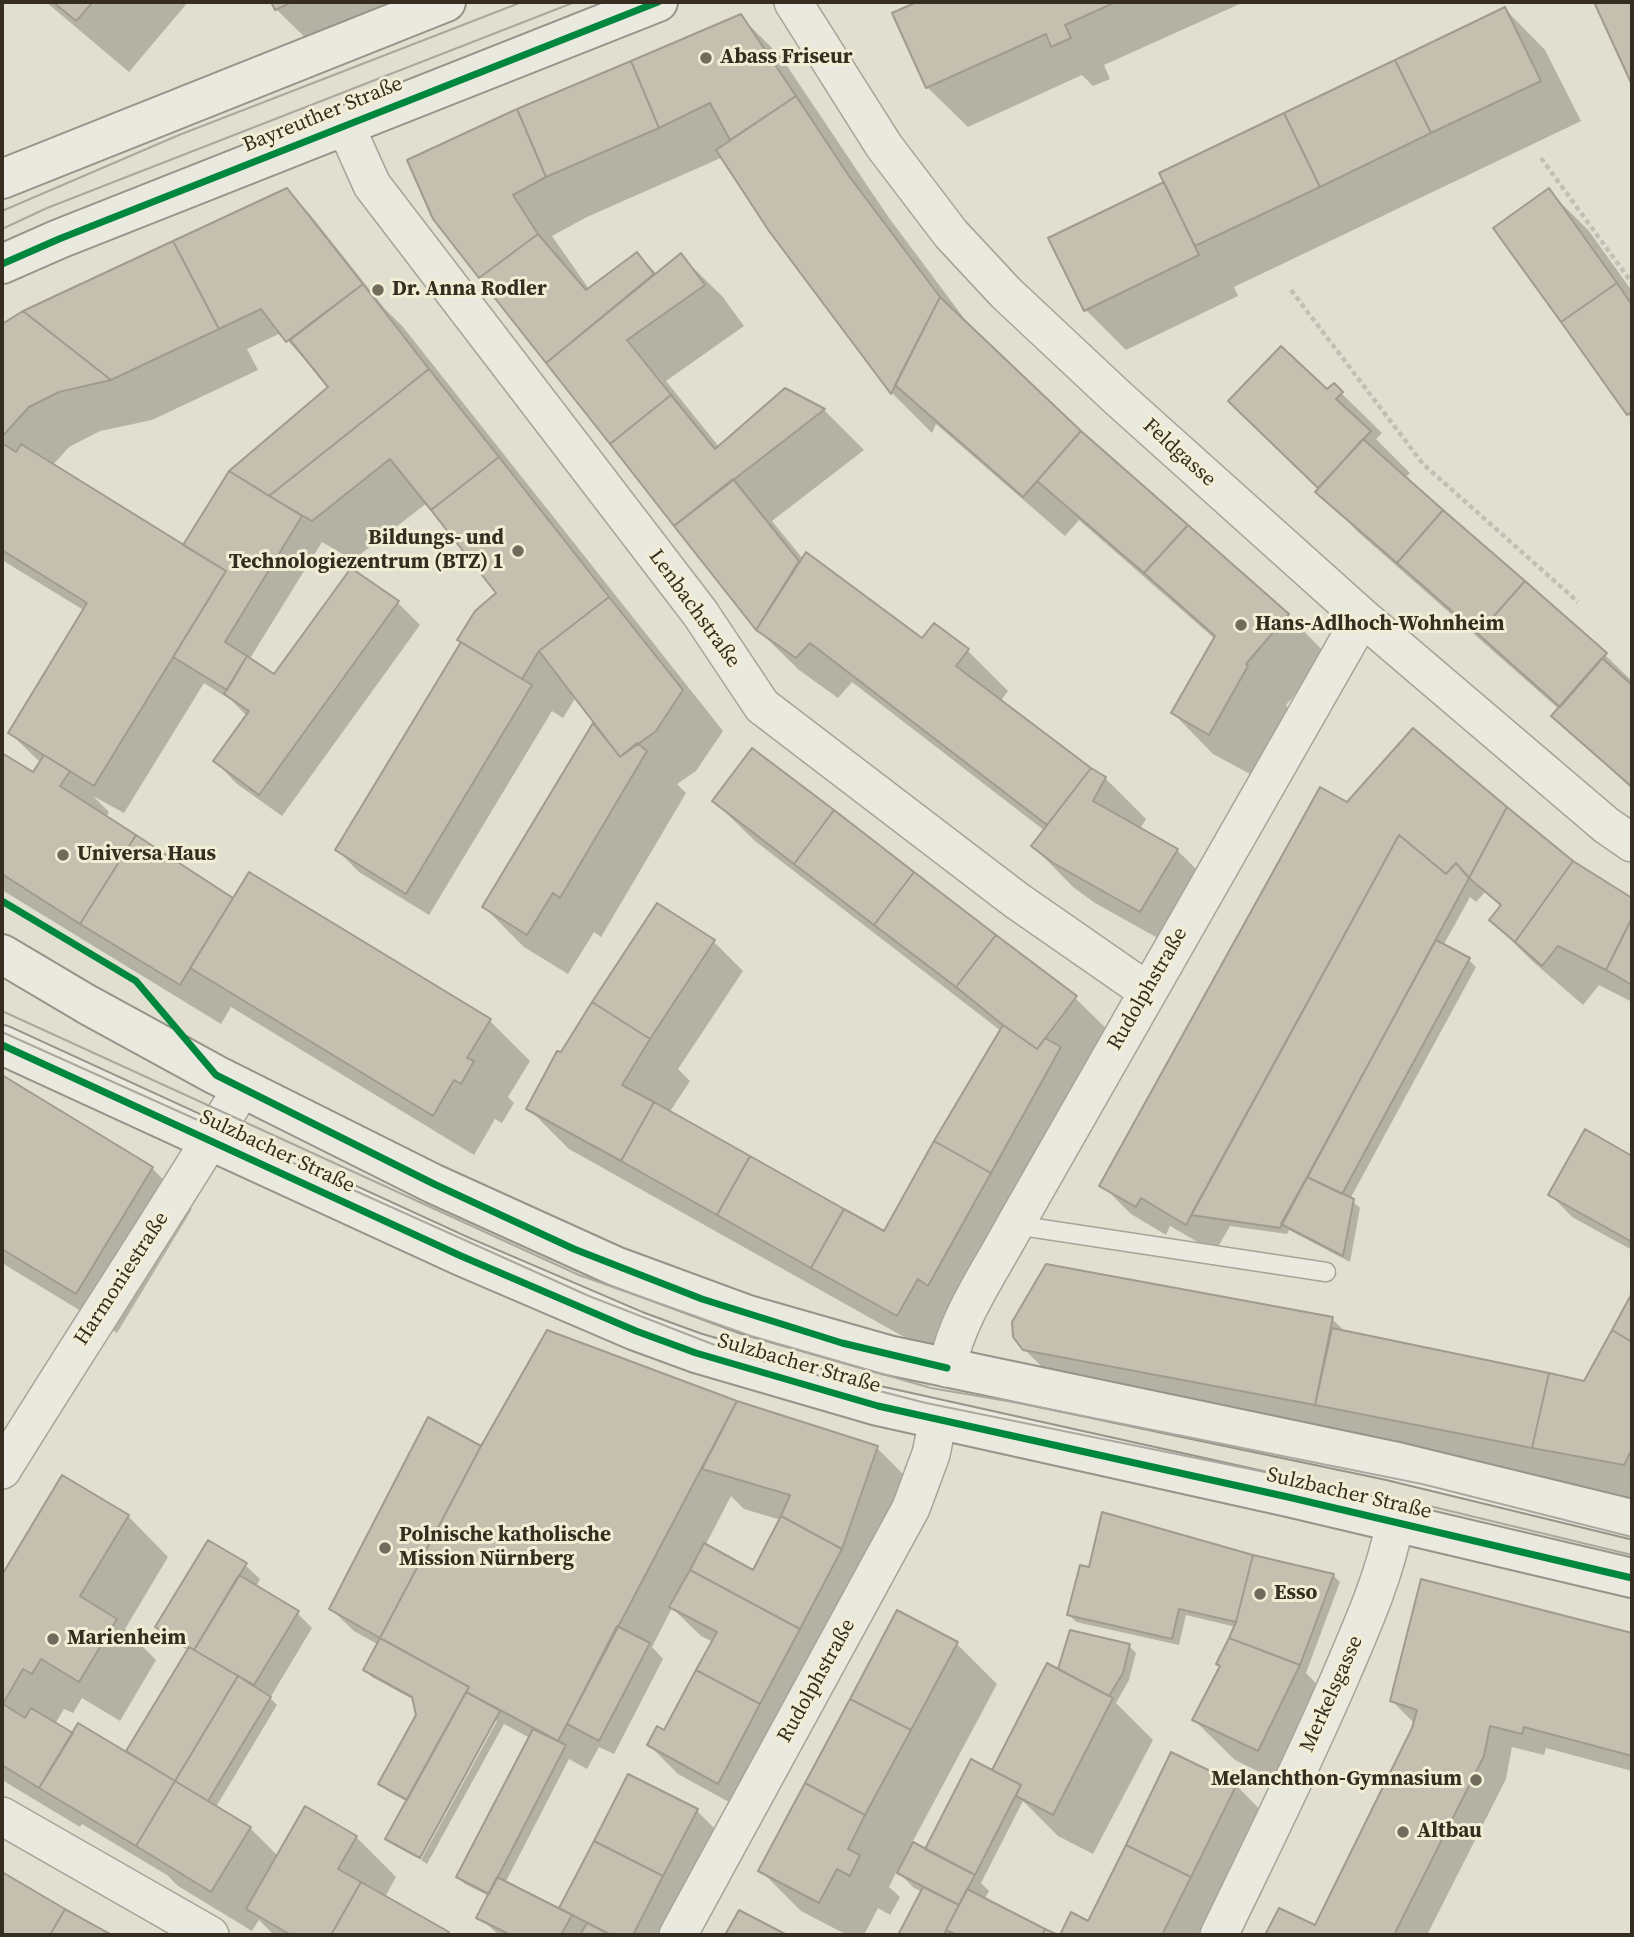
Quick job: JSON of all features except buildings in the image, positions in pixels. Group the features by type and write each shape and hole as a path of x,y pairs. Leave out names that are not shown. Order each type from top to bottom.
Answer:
{"main road":[{"path":"2,179 446,2"},
{"name":"Bayreuther Straße","path":"2,264 658,2"},
{"name":"Sulzbacher Straße","path":"2,954 99,1011 242,1088 434,1184 615,1266 776,1324 947,1368 1382,1459 1632,1519"},
{"name":"Sulzbacher Straße","path":"2,1045 461,1256 636,1331 754,1371 878,1406 1632,1578"}],"street":[{"name":"Feldgasse","path":"793,2 884,146 951,234 1006,293 1118,398 1362,617 1606,825 1632,843"},
{"name":"Lenbachstraße","path":"345,125 372,185 700,613 762,706 1016,900 1147,991"},
{"name":"Rudolphstraße","path":"947,1368 950,1352 963,1322 1015,1225 1362,617"},
{"name":"Harmoniestraße","path":"2,1471 242,1088"},
{"name":"Rudolphstraße","path":"678,1935 911,1508 932,1454 939,1420"},
{"name":"Merkelsgasse","path":"1219,1935 1315,1735 1360,1631 1381,1578 1395,1522"},
{"path":"2,1816 210,1935"}],"lane":[{"path":"1015,1225 1326,1272"}],"path":[{"path":"1541,158 1632,283"},
{"path":"1291,290 1423,464 1578,602"}],"tram line":[{"path":"2,211 179,135 522,2"},
{"path":"2,229 47,208 575,2"},
{"path":"2,1011 579,1275 751,1336 931,1388 1422,1484 1632,1537"},
{"path":"2,1032 589,1296 743,1356 926,1403 1417,1503 1632,1555"}],"cycle path":[{"path":"2,264 658,2"},
{"path":"2,901 136,981 216,1075 434,1184 574,1249 702,1299 842,1343 947,1368"},
{"path":"2,1045 461,1256 636,1331 696,1353 878,1406 1288,1497 1632,1578"}],"place":[{"name":"Abass Friseur","path":"706,58"},
{"name":"Dr. Anna Rodler","path":"378,290"},
{"name":"Bildungs- und Technologiezentrum (BTZ) 1","path":"518,551"},
{"name":"Hans-Adlhoch-Wohnheim","path":"1241,625"},
{"name":"Universa Haus","path":"63,855"},
{"name":"Polnische katholische Mission Nürnberg","path":"385,1548"},
{"name":"Esso","path":"1260,1594"},
{"name":"Marienheim","path":"53,1639"},
{"name":"Melanchthon-Gymnasium","path":"1476,1780"},
{"name":"Altbau","path":"1403,1832"}]}
